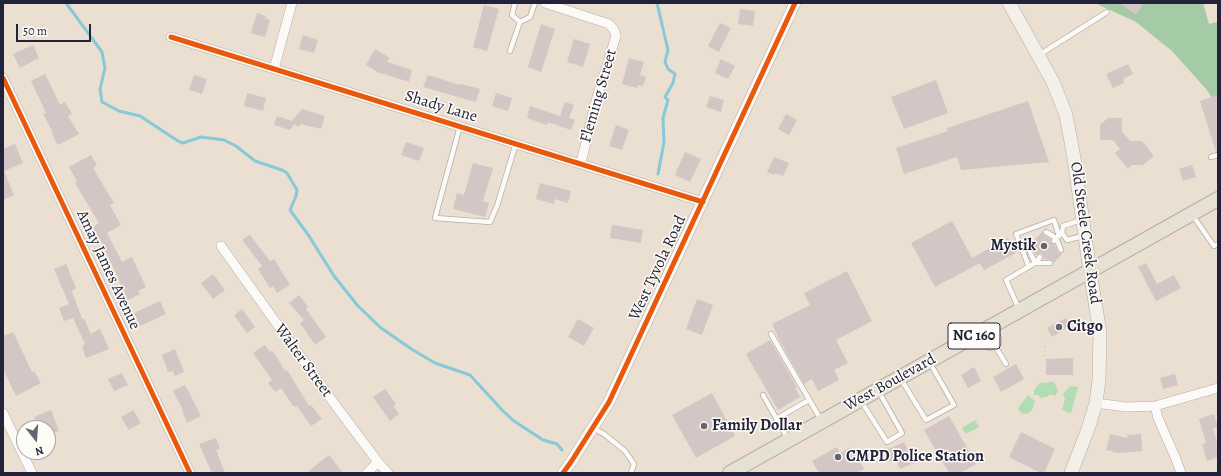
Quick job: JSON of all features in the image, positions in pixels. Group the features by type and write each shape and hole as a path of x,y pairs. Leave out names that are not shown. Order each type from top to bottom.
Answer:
{"main road":[{"name":"Old Steele Creek Road","path":"1009,3 1037,56 1053,82 1066,115 1074,158 1082,220 1101,339 1096,403 1088,429 1071,473"},
{"name":"West Boulevard","path":"730,473 1218,199"}],"street":[{"path":"274,69 292,3"},
{"name":"Fleming Street","path":"545,3 609,24 614,30 615,40 595,104 581,163"},
{"name":"West Tyvola Road","path":"563,473 609,402 796,3"},
{"name":"Shady Lane","path":"172,37 703,202"},
{"name":"Amay James Avenue","path":"3,78 190,473"},
{"name":"Walter Street","path":"222,246 378,462 388,473"},
{"path":"1096,403 1126,407 1155,406 1218,388"},
{"path":"1155,406 1158,418 1181,473"},
{"path":"3,413 32,473"},
{"path":"368,473 378,462"}],"lane":[{"path":"515,3 512,15 520,22"},
{"path":"510,51 520,22 530,17 535,3"},
{"path":"1037,56 1107,12"},
{"path":"460,126 435,218 490,222 497,206 516,143"},
{"path":"1212,157 1218,155"},
{"path":"1192,214 1214,246 1218,244"},
{"path":"1029,267 1016,234 1054,220 1061,250"},
{"path":"1058,237 1063,226 1082,220"},
{"path":"1046,232 1067,240 1085,236"},
{"path":"1030,252 1035,263"},
{"path":"1020,311 1006,280 1035,263 1040,257"},
{"path":"1035,263 1050,263"},
{"path":"978,334 986,346 990,348 995,346 999,343 999,339 993,325"},
{"path":"771,334 822,422"},
{"path":"995,346 1006,364"},
{"path":"900,377 926,420 954,405 929,361"},
{"path":"861,400 887,442 902,433 878,390"},
{"path":"762,396 788,440"},
{"path":"776,419 809,400"},
{"path":"593,428 604,434 625,451 634,464 631,473"}],"path":[{"path":"1045,343 1045,356"}],"green space":[{"path":"1095,3 1203,3 1209,24 1218,22 1218,108 1207,90 1172,51 1136,22"},
{"path":"1054,382 1058,391 1055,396 1050,394 1047,397 1040,398 1039,395 1034,395 1034,390 1040,383"},
{"path":"1070,386 1078,387 1071,413 1062,410 1065,399 1063,394"},
{"path":"1028,395 1035,401 1032,410 1029,413 1021,413 1018,408"},
{"path":"975,420 979,427 966,434 962,428"}],"building":[{"path":"1119,3 1144,3 1136,15"},
{"path":"484,5 499,9 487,51 473,47"},
{"path":"740,9 755,11 753,26 738,24"},
{"path":"257,13 266,16 265,18 270,20 265,37 251,33"},
{"path":"720,23 731,28 719,52 708,46"},
{"path":"541,24 555,29 541,72 528,67"},
{"path":"303,35 318,40 314,53 299,49"},
{"path":"574,39 590,44 583,67 567,62"},
{"path":"33,45 39,58 20,68 13,54"},
{"path":"375,49 390,58 387,62 412,70 409,82 381,74 366,65"},
{"path":"629,58 644,62 640,75 646,77 643,86 638,85 637,88 622,84"},
{"path":"721,59 735,66 728,79 715,73"},
{"path":"1128,64 1133,74 1123,79 1124,83 1113,88 1106,74"},
{"path":"45,74 60,105 65,102 72,114 68,116 79,134 58,145 43,114 46,113 31,81"},
{"path":"194,75 207,79 202,94 189,90"},
{"path":"428,75 460,85 480,89 476,102 423,87"},
{"path":"936,80 948,113 904,129 891,97"},
{"path":"247,93 266,98 263,111 244,106"},
{"path":"496,93 512,98 508,111 492,106"},
{"path":"1218,95 1218,151 1216,152 1200,101"},
{"path":"710,96 724,100 721,112 706,107"},
{"path":"1028,101 1049,162 961,170 957,157 904,174 896,148 948,131 947,128"},
{"path":"565,102 574,105 569,118 575,120 571,130 548,122 547,125 527,118 530,106 560,116"},
{"path":"302,109 325,116 321,129 301,124 298,127 294,124 290,130 274,125 277,116 292,121"},
{"path":"786,114 797,120 789,135 778,129"},
{"path":"1108,118 1122,118 1122,131 1130,141 1142,141 1154,156 1143,165 1132,165 1128,169 1115,153 1120,149 1113,140 1100,140 1100,125"},
{"path":"616,125 629,130 622,150 609,146"},
{"path":"406,142 424,148 419,161 401,155"},
{"path":"15,144 23,163 4,171 14,195 3,200 3,149"},
{"path":"685,152 701,159 690,182 675,175"},
{"path":"91,155 97,165 93,168 114,203 110,205 121,225 107,233 122,262 132,257 146,287 138,291 140,294 128,300 103,245 93,227 99,223 75,183 77,181 69,167"},
{"path":"774,157 789,163 783,176 775,173 774,175 767,172"},
{"path":"473,163 493,168 483,201 489,203 485,217 453,209 457,193 464,195"},
{"path":"1192,165 1196,177 1183,181 1179,169"},
{"path":"540,183 571,191 568,203 555,199 554,204 536,199"},
{"path":"952,221 972,258 1008,238 1016,253 984,270 980,263 935,287 911,243"},
{"path":"612,225 643,230 641,243 610,238"},
{"name":"Mystik","path":"1042,232 1051,239 1051,243 1055,245 1058,253 1062,254 1054,263 1052,260 1043,259 1044,256 1041,253 1036,255 1032,249 1029,248 1026,250"},
{"path":"250,235 270,261 274,259 290,285 277,293 273,286 270,288 258,269 262,266 242,240"},
{"path":"1146,263 1157,284 1174,275 1181,288 1156,301 1138,267"},
{"path":"66,264 76,288 72,291 82,319 84,319 91,334 100,329 109,349 86,358 82,346 85,344 73,318 64,321 59,308 69,304 54,269"},
{"path":"847,271 872,321 836,340 848,363 834,370 839,380 818,391 812,379 804,384 777,336 772,324 810,305 804,293"},
{"path":"213,274 225,290 213,299 201,283"},
{"path":"299,295 308,307 306,309 326,337 315,345 300,323 304,320 289,303"},
{"path":"697,299 713,305 702,335 686,329"},
{"path":"160,301 166,314 140,326 134,313"},
{"path":"242,309 255,327 247,333 234,315"},
{"name":"Citgo","path":"1066,318 1070,326 1052,337 1047,328"},
{"path":"578,319 594,328 584,346 568,337"},
{"path":"13,332 32,372 34,371 41,383 16,396 3,369 3,336"},
{"path":"770,340 797,387 795,388 800,397 778,410 746,354"},
{"path":"265,345 270,352 272,350 285,371 287,370 309,406 311,405 322,419 311,426 297,406 294,407 281,388 275,392 268,383 272,380 253,353"},
{"path":"175,349 184,372 175,376 173,371 168,372 162,355"},
{"path":"1073,358 1073,375 1046,375 1046,359"},
{"path":"1016,364 1024,379 1001,392 993,377"},
{"path":"974,367 981,381 968,388 961,375"},
{"path":"122,373 128,385 114,391 108,379"},
{"path":"1175,374 1178,385 1163,389 1160,378"},
{"path":"185,385 201,416 187,423 183,410 173,391"},
{"path":"385,389 396,404 393,406 399,414 390,421 373,397"},
{"name":"Family Dollar","path":"712,393 735,436 696,458 672,415"},
{"path":"51,410 55,420 35,420 34,417"},
{"path":"133,410 141,423 129,430 121,417"},
{"path":"1214,414 1218,427 1213,428 1218,446 1218,457 1207,461 1202,444 1206,443 1199,419"},
{"path":"949,416 976,464 960,473 949,473 924,430"},
{"path":"56,423 59,431 56,432"},
{"path":"1021,432 1055,449 1044,473 1041,473 1009,457"},
{"path":"1110,434 1128,438 1127,435 1141,434 1142,451 1118,453 1106,450"},
{"path":"216,438 220,449 216,450 225,473 212,473 199,444"},
{"path":"904,442 914,463 900,469 896,460 890,462 884,451"},
{"name":"CMPD Police Station","path":"837,447 840,453 851,447 864,469 856,473 819,473 812,461"},
{"path":"329,455 343,473 306,473"}],"waterway":[{"path":"66,3 102,52 105,68 100,89 102,102 119,111 140,116 183,143 201,137 224,140 236,146 255,161 287,173 297,190 290,210 309,236 334,276 358,306 381,328 413,350 435,363 470,375 514,421 543,440 557,444 562,450"},
{"path":"657,3 668,50 665,62 668,69 675,74 673,83 665,97 668,100 663,118 664,142 658,174"}],"cycle path":[{"path":"563,473 609,402 795,3"},
{"path":"171,37 703,202"},
{"path":"3,78 190,473"}],"place":[{"name":"Mystik","path":"1044,246"},
{"name":"Citgo","path":"1059,327"},
{"name":"Family Dollar","path":"704,426"},
{"name":"CMPD Police Station","path":"838,457"}]}
